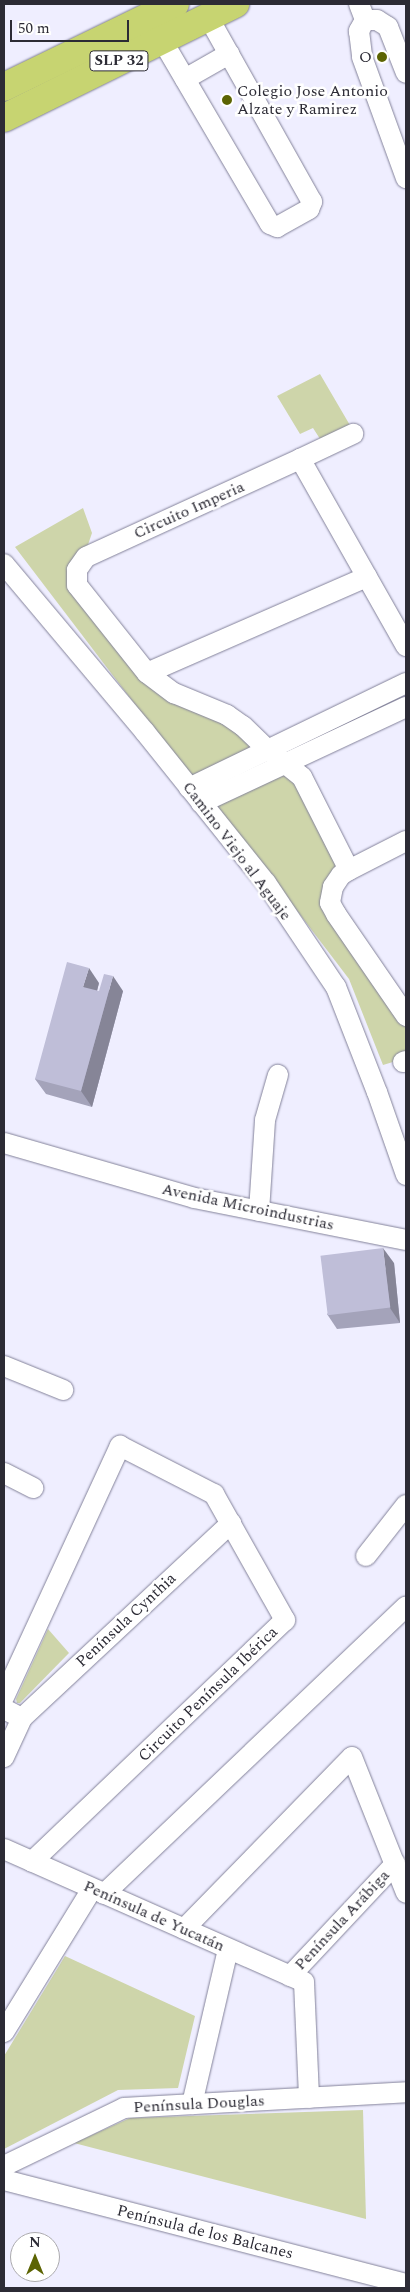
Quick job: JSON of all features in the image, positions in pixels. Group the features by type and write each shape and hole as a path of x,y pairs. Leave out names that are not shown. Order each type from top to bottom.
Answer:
{"highway":[{"name":"SLP 32","path":"5,86 175,4"},
{"name":"SLP 32","path":"4,118 235,4"}],"street":[{"path":"404,165 362,57 359,31 362,12 388,28 406,73"},
{"path":"162,40 270,224 277,227 309,209 312,202 208,17"},
{"path":"185,78 229,54"},
{"name":"Circuito Imperia","path":"350,870 302,777 267,749 243,726 227,715 174,692 148,673 77,585 77,570 86,556 353,434"},
{"path":"300,459 406,646"},
{"name":"Camino Viejo al Aguaje","path":"4,564 266,883 336,987 378,1092 406,1175"},
{"path":"148,673 367,577"},
{"path":"216,785 267,749 406,683"},
{"path":"195,795 216,785 287,764 406,707"},
{"path":"406,841 341,875 333,887 330,902 336,914 406,1016"},
{"path":"259,1211 265,1120 278,1075"},
{"name":"Avenida Microindustrias","path":"4,1143 194,1198 406,1240"},
{"path":"4,1366 63,1390"},
{"name":"Circuito Península Ibérica","path":"4,1697 120,1446 214,1494 284,1620 32,1862"},
{"path":"4,1473 33,1488"},
{"path":"366,1556 406,1505"},
{"name":"Península Cynthia","path":"22,1718 231,1523"},
{"path":"4,2032 98,1891 406,1606"},
{"path":"4,1710 22,1718 4,1757"},
{"path":"184,1929 352,1757 406,1892"},
{"name":"Península de Yucatán","path":"4,1850 297,1979"},
{"name":"Península Arábiga","path":"297,1979 395,1864"},
{"path":"192,2104 228,1948"},
{"path":"297,1979 309,2098"},
{"name":"Península Douglas","path":"4,2166 124,2108 406,2092"},
{"name":"Península de los Balcanes","path":"4,2180 406,2284"}],"green space":[{"path":"320,374 351,427 322,442 313,428 300,434 277,396"},
{"path":"83,508 92,533 74,586 190,703 260,747 191,778 15,547"},
{"path":"286,771 297,780 342,869 330,882 406,1023 406,1058 383,1065 349,979 215,803"},
{"path":"48,1629 69,1653 20,1703 17,1703 16,1699"},
{"path":"65,1956 195,2016 178,2088 118,2090 4,2149 4,2056"},
{"path":"363,2110 366,2219 74,2143 130,2118"}],"building":[{"path":"67,962 89,968 83,987 99,991 104,974 113,976 81,1091 35,1079"},
{"path":"383,1248 390,1308 328,1315 320,1256"}],"place":[{"name":"O","path":"382,57"},
{"name":"Colegio Jose Antonio Alzate y Ramirez","path":"227,100"}]}
